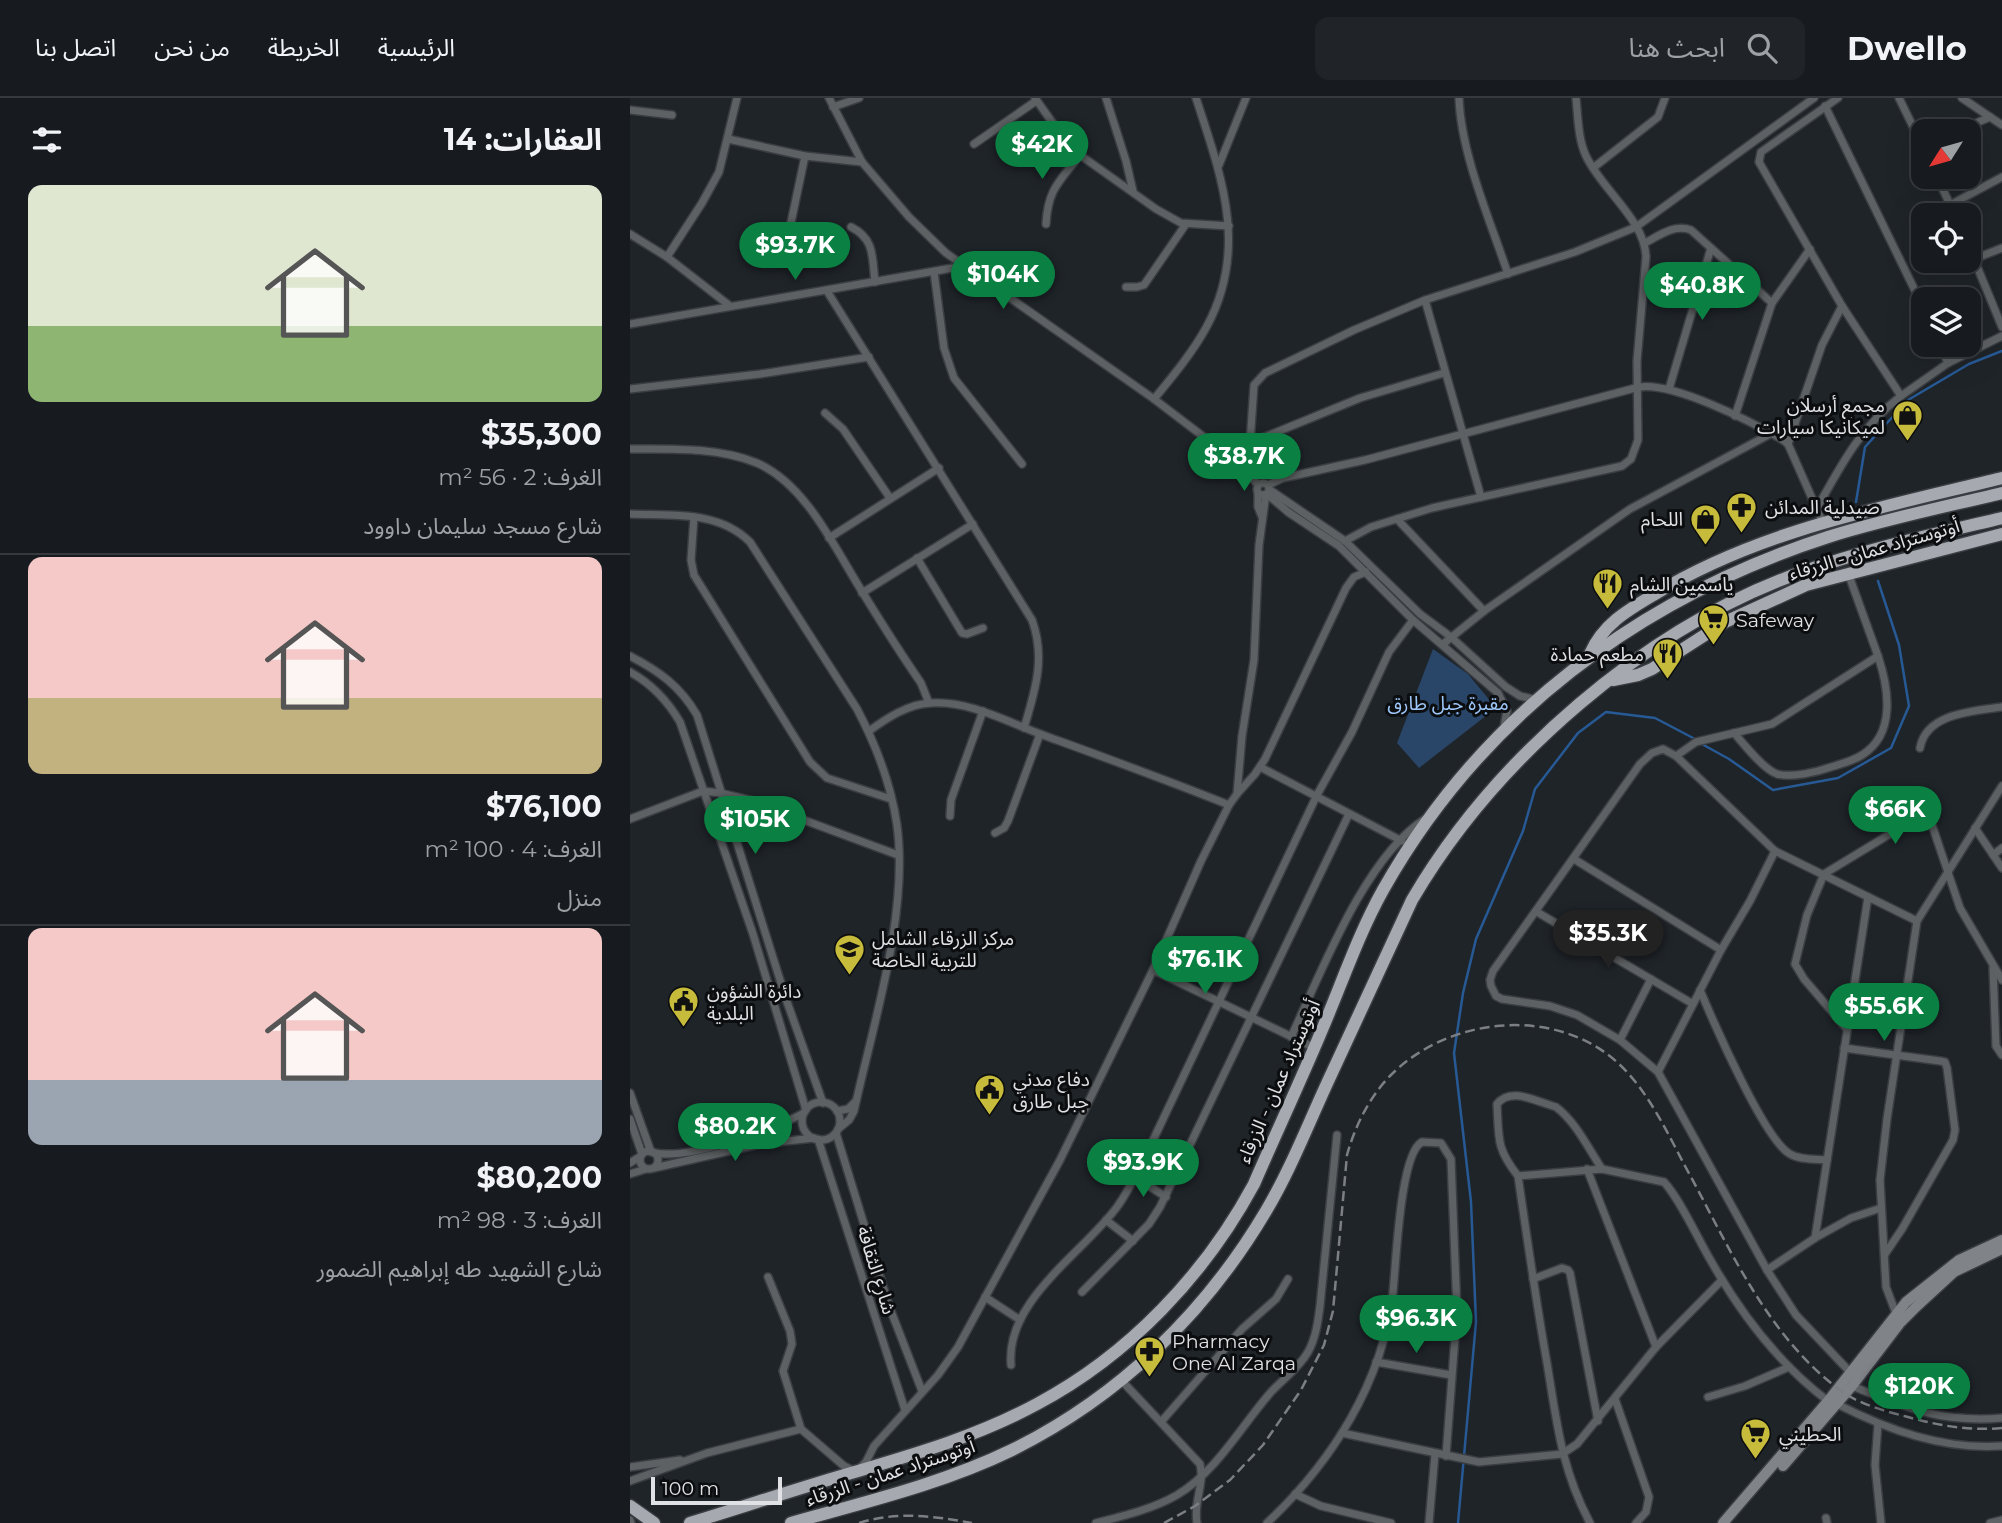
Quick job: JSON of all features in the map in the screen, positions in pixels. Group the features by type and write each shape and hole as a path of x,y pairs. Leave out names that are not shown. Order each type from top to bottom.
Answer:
{"highway":[{"name":"أوتوستراد عمان - الزرقاء","path":"1590,656 1600,636 1615,620 1700,569 1784,535 1823,523 2002,478"},
{"name":"أوتوستراد عمان - الزرقاء","path":"690,1523 957,1440 1037,1404 1082,1377 1137,1332 1186,1283 1233,1221 1254,1184 1404,843 1503,730 1590,656 1650,615 1747,566 1830,536 2002,493"},
{"name":"أوتوستراد عمان - الزرقاء","path":"797,1522 935,1481 990,1460 1056,1426 1122,1381 1166,1341 1206,1297 1242,1250 1267,1209 1412,900 1433,865 1503,778 1560,721 1609,680 1642,656 1719,609 1769,585 1841,559 2002,518"},
{"name":"أوتوستراد عمان - الزرقاء","path":"1609,680 1652,669 1725,622 1806,585 2002,535"},
{"path":"1700,569 1707,585"},
{"path":"1719,609 1725,622"},
{"path":"630,1506 654,1523"}],"main road":[{"path":"1723,1523 1833,1402 1852,1385 1918,1292 1951,1265 2002,1240"},
{"path":"1732,1523 1833,1402 1850,1372 1898,1318 1954,1272 2002,1249"}],"street":[{"path":"667,257 719,172 737,98"},
{"path":"829,98 862,162 923,231 964,266 1154,399 1242,466 1288,512 1339,546 1413,620 1498,693 1507,710 1503,730"},
{"path":"833,107 859,98"},
{"path":"1106,98 1133,192"},
{"path":"1154,399 1196,344 1215,311 1228,263 1229,226 1218,166 1196,98"},
{"path":"1218,166 1246,98"},
{"path":"1460,98 1468,153 1508,274"},
{"path":"1345,541 1371,527 1397,519 1627,463 1633,454 1638,440 1637,361 1646,269 1645,243 1593,168 1581,144 1576,98"},
{"path":"1593,168 1658,117 1665,98"},
{"path":"1242,466 1250,443 1254,385 1260,377 1354,330 1425,300 1575,252 1636,227 1814,98"},
{"path":"1838,98 1759,155 1759,162 1842,306 1901,396"},
{"path":"1899,98 1911,122"},
{"path":"1962,98 2002,125"},
{"path":"974,144 1035,99 1080,155 1167,216 1186,224 1229,226"},
{"path":"1825,106 1913,287"},
{"path":"630,110 672,115"},
{"path":"1981,121 1990,117"},
{"path":"728,139 805,156 862,162"},
{"path":"1046,224 1047,201 1080,155"},
{"path":"768,242 783,239 789,233 805,156"},
{"path":"1954,203 2002,177"},
{"path":"1126,287 1144,285 1186,224"},
{"path":"850,227 867,237 875,282"},
{"path":"1645,243 1669,230 1691,230 1772,303"},
{"path":"630,234 667,257 730,306"},
{"path":"1669,389 1711,248"},
{"path":"1981,256 2002,248"},
{"path":"1735,416 1772,303 1810,249"},
{"path":"630,324 964,266"},
{"path":"934,272 944,348 954,378 1022,464"},
{"path":"1980,273 2002,327"},
{"path":"827,291 1025,607 1037,634 1039,674 1024,727"},
{"path":"1425,300 1481,497"},
{"path":"1788,444 1822,345 1842,306"},
{"path":"1816,510 1849,450 1901,396 1948,363 2002,336"},
{"path":"630,389 760,374 869,357"},
{"path":"1945,357 1948,363"},
{"path":"1250,443 1360,398 1444,373"},
{"path":"1265,490 1283,478 1365,460 1639,387 1656,386 1735,416 1772,433 1788,444 1823,523"},
{"path":"825,413 843,429 890,498"},
{"path":"1443,644 1484,611 1630,509 1772,433"},
{"path":"630,449 693,450 738,457 778,475 799,495 829,538 921,683 929,703"},
{"path":"829,538 939,468"},
{"path":"1237,794 1241,736 1254,660 1262,517 1266,508 1265,490"},
{"path":"1265,490 1345,541 1420,614 1513,692 1538,700"},
{"path":"630,514 694,517 721,523 754,546 869,731 891,799 897,827 898,855 894,926 853,1115 828,1139 750,1146 630,1174"},
{"path":"694,517 691,560 694,575 810,762 827,779 891,799"},
{"path":"1397,519 1484,611"},
{"path":"862,593 973,524"},
{"path":"917,558 962,633 967,634 983,628"},
{"path":"768,1277 790,1331 792,1343 783,1371 801,1429 844,1466 856,1472 866,1462 874,1446 953,1355 1060,1160 1153,970 1228,805 1260,767 1346,587 1354,577 1366,572"},
{"path":"1734,733 1767,767 1778,774 1819,771 1861,756 1881,735 1888,699 1886,678 1848,573"},
{"path":"1011,1365 1012,1341 1020,1320 1054,1275 1116,1208 1135,1177 1317,795 1352,732 1389,652 1413,620"},
{"path":"630,656 667,677 693,708 786,999 822,1102"},
{"path":"1676,756 1696,742 1777,722 1878,656"},
{"path":"630,672 649,684 670,704 686,737 753,934 805,1112 804,1127 816,1139"},
{"path":"869,731 894,714 929,703 955,704 982,711 1111,758 1228,805"},
{"path":"1920,748 1925,733 1942,720 1957,714 2002,707"},
{"path":"950,816 951,800 982,711"},
{"path":"995,833 1004,828 1008,821 1040,734"},
{"path":"1850,1372 1796,1315 1767,1270 1658,1072 1620,1040 1566,1011 1496,996 1490,979 1493,971 1640,764 1663,750 1676,756 1775,851 1917,922"},
{"path":"1260,767 1404,843 1380,862 1291,1037"},
{"path":"1898,1318 1886,1287 1880,1180 1917,922 2002,786"},
{"path":"630,819 704,791 720,793 773,808 898,855"},
{"path":"1082,1292 1149,1224 1166,1197 1349,814"},
{"path":"1846,1028 1804,979 1795,964 1807,915 1824,874 1907,822 1925,819 1931,825 1963,915 2002,981"},
{"path":"1975,828 2002,868"},
{"path":"1993,855 2002,848"},
{"path":"1658,1072 1775,851"},
{"path":"1574,859 1721,950"},
{"path":"1815,1238 1868,897"},
{"path":"1537,912 1693,1004"},
{"path":"1993,968 1996,1046 2002,1055"},
{"path":"1153,970 1315,1048"},
{"path":"1620,1040 1651,979"},
{"path":"1700,990 1747,1090 1773,1136 1790,1154 1827,1160"},
{"path":"1844,1048 1945,1062 1947,1068 1955,1130 1953,1140 1902,1230 1884,1254"},
{"path":"630,1093 658,1159 650,1169"},
{"path":"1590,1523 1575,1495 1562,1454 1518,1176 1504,1157 1498,1134 1497,1104 1503,1097 1511,1094 1556,1107 1573,1124 1602,1169"},
{"path":"837,1111 848,1109 856,1101"},
{"path":"630,1163 641,1155 653,1152 673,1155 760,1132 822,1102 837,1111 840,1123 837,1131"},
{"path":"630,1119 641,1155 640,1164 650,1169"},
{"name":"شارع الثقافة","path":"837,1131 889,1306 922,1391"},
{"path":"1096,1523 1131,1514 1184,1490 1233,1443 1267,1397 1302,1361 1310,1348 1320,1306 1337,1135"},
{"name":"شارع الثقافة","path":"816,1139 905,1409"},
{"path":"1267,1523 1295,1494 1342,1433 1359,1405 1376,1362 1390,1310 1407,1169 1417,1144 1436,1142 1446,1147 1451,1159 1457,1311 1446,1456"},
{"path":"1587,1169 1656,1348"},
{"path":"1518,1176 1602,1169 1664,1182 1722,1280 1770,1346 1789,1367 1833,1402 1878,1424 1913,1436 1957,1445 2002,1446"},
{"path":"1135,1177 1166,1197"},
{"path":"1767,1270 1815,1238 1851,1219 1881,1208"},
{"path":"1106,1220 1133,1241"},
{"path":"1533,1279 1562,1268 1570,1273 1598,1421"},
{"path":"1161,1422 1242,1329 1276,1300 1288,1279"},
{"path":"1342,1433 1479,1462 1562,1454 1577,1444 1656,1348 1722,1280"},
{"path":"985,1297 1020,1320"},
{"path":"1376,1362 1451,1375"},
{"path":"1707,1397 1745,1387 1789,1367"},
{"path":"1122,1381 1198,1460 1202,1474 1195,1506 1197,1523"},
{"path":"1852,1385 1908,1408 1937,1416 1967,1420 2002,1418"},
{"path":"1615,1399 1649,1497 1646,1512 1636,1523"},
{"path":"1878,1424 1875,1465 1881,1523"},
{"path":"630,1481 688,1460 801,1429"},
{"path":"1429,1523 1436,1454"},
{"path":"630,1467 688,1460"},
{"path":"1295,1494 1321,1506 1391,1523"},
{"path":"1275,1515 1280,1523"},
{"path":"1990,1523 2002,1520"}],"green space":[{"name":"مقبرة جبل طارق","path":"1433,649 1468,674 1496,708 1419,768 1397,743"}],"waterway":[{"path":"1856,502 1865,447 1908,400 1969,364 2002,351"},
{"path":"1700,743 1729,759 1773,790 1838,778 1891,748 1909,706 1899,645 1878,581"},
{"path":"1458,1523 1476,1322 1471,1202 1454,1053 1463,993 1476,939 1523,831 1535,789 1578,733 1606,712 1655,718 1695,739"}],"railway":[{"path":"1164,1523 1195,1506 1230,1480 1263,1445 1301,1390 1324,1345 1333,1311 1347,1155 1354,1133 1370,1101 1393,1073 1417,1054 1444,1039 1505,1025 1536,1026 1566,1033 1594,1045 1619,1064 1656,1112 1734,1258 1771,1318 1817,1371 1844,1393 1875,1408 1932,1423 1967,1428 2002,1428"},
{"path":"859,1523 902,1516 972,1523"}],"place":[{"name":"مجمع أرسلان لميكانيكا سيارات","path":"1908,443"},
{"name":"صيدلية المدائن","path":"1742,534"},
{"name":"اللحام","path":"1706,546"},
{"name":"ياسمين الشام","path":"1607,611"},
{"name":"Safeway","path":"1713,647"},
{"name":"مطعم حمادة","path":"1667,681"},
{"name":"مركز الزرقاء الشامل للتربية الخاصة","path":"849,976"},
{"name":"دائرة الشؤون البلدية","path":"684,1029"},
{"name":"دفاع مدني جبل طارق","path":"990,1117"},
{"name":"Pharmacy One Al Zarqa","path":"1149,1379"},
{"name":"الحطيني","path":"1756,1461"}]}
